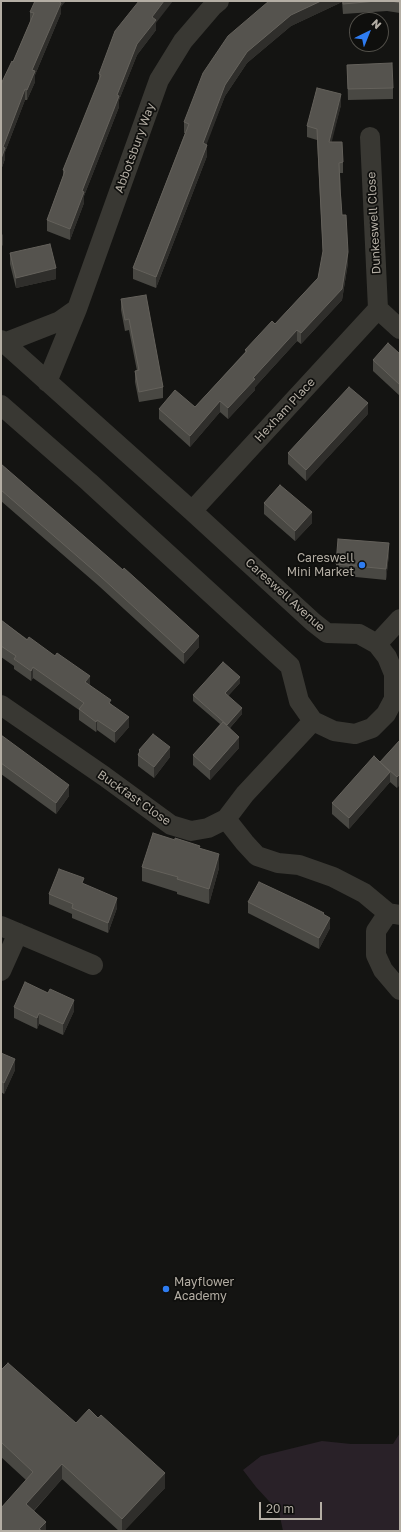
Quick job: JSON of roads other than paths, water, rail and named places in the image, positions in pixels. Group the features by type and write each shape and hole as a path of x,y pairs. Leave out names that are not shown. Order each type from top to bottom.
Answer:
{"street":[{"name":"Abbotsbury Way","path":"47,382 77,309 159,80 183,41 219,1"},
{"name":"Dunkeswell Close","path":"370,137 378,310"},
{"path":"2,341 60,321 77,309"},
{"path":"378,310 400,329"},
{"name":"Hexham Place","path":"192,511 378,310"},
{"name":"Careswell Avenue","path":"1,405 89,482 290,666 299,701 313,721 334,731 355,734 372,728 386,714 394,699 394,674 387,657 377,644 358,634 327,633 313,622 192,511 2,341"},
{"path":"377,644 400,619"},
{"name":"Buckfast Close","path":"1,705 104,776 171,825 191,831 208,828 226,819 245,794 313,721"},
{"path":"226,819 245,843 258,856 278,863 299,864 333,877 364,893 394,914 376,931 376,955 383,970 400,990"},
{"path":"1,971 9,930 93,965"}],"place":[{"name":"Careswell Mini Market","path":"362,565"},
{"name":"Mayflower Academy","path":"166,1289"}]}
